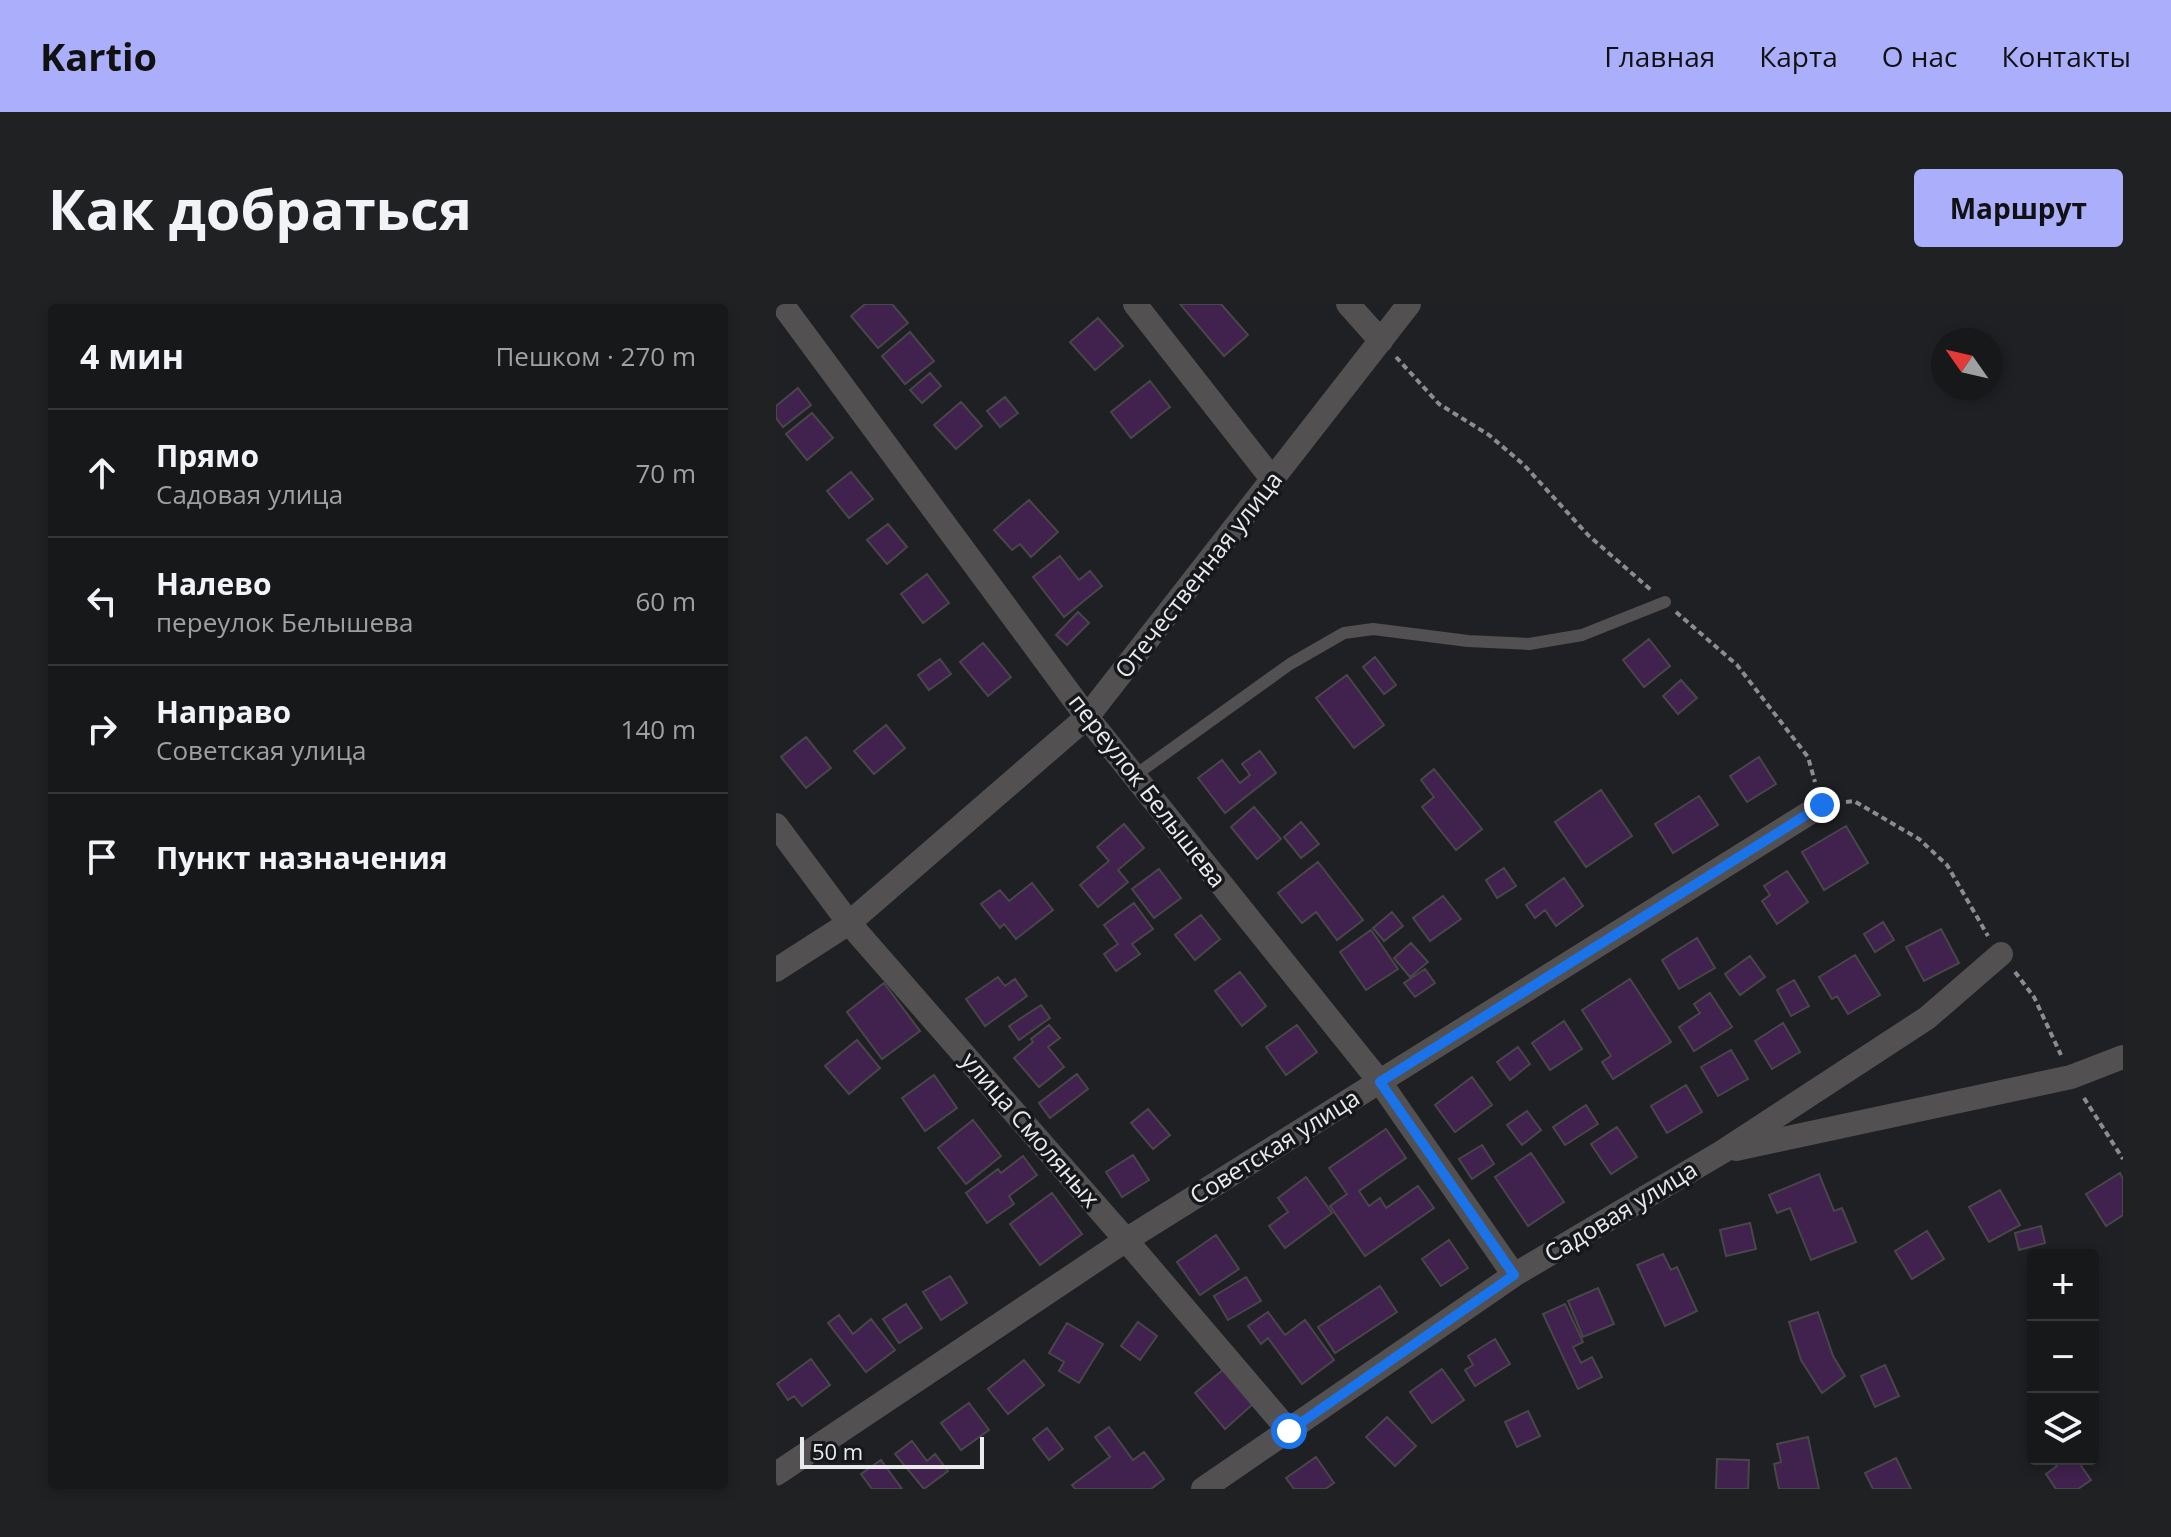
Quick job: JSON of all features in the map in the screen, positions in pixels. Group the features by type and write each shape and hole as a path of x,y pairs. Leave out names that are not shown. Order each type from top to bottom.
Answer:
{"street":[{"name":"переулок Белышева","path":"782,304 1087,717 1380,1082 1514,1275"},
{"path":"1135,304 1273,480"},
{"path":"1348,304 1381,341"},
{"name":"Отечественная улица","path":"776,970 849,923 1087,717 1409,304"},
{"name":"Советская улица","path":"776,1474 1126,1240 1822,805"},
{"name":"улица Смоляных","path":"776,825 849,923 1289,1431"},
{"name":"Садовая улица","path":"1203,1489 1514,1275 1722,1152 1927,1018 2001,954"},
{"name":"Садовая улица","path":"1722,1152 2071,1077 2123,1057"}],"lane":[{"path":"1134,776 1290,664 1344,633 1373,629 1468,641 1529,644 1582,635 1665,602"}],"path":[{"path":"1381,341 1439,404 1489,435 1524,465 1588,535 1737,665 1808,757 1822,805 1854,801 1919,839 1947,865 2001,954 2034,997 2071,1077 2123,1159"}],"building":[{"path":"865,304 892,304 908,323 878,348 851,316"},
{"path":"1180,304 1221,304 1248,335 1224,356"},
{"path":"1098,318 1123,346 1095,370 1070,342"},
{"path":"910,332 934,361 905,384 882,356"},
{"path":"930,373 941,386 922,403 910,390"},
{"path":"1150,381 1170,407 1131,438 1111,412"},
{"path":"798,388 811,405 783,427 776,418 776,406"},
{"path":"1005,397 1018,413 1000,427 987,411"},
{"path":"961,402 982,426 956,449 934,425"},
{"path":"812,413 833,438 807,460 786,434"},
{"path":"851,472 873,499 849,518 827,491"},
{"path":"1029,500 1058,532 1031,557 1020,544 1012,550 994,530"},
{"path":"888,524 907,547 887,564 867,540"},
{"path":"1060,556 1079,580 1090,571 1102,586 1064,617 1033,577"},
{"path":"927,574 949,603 923,623 901,594"},
{"path":"1078,612 1089,623 1067,645 1056,635"},
{"path":"1649,639 1670,666 1644,687 1623,660"},
{"path":"983,643 1011,677 988,696 960,662"},
{"path":"1375,657 1396,685 1384,694 1363,667"},
{"path":"940,659 951,674 929,690 918,675"},
{"path":"1347,675 1384,725 1354,748 1316,698"},
{"path":"1681,680 1697,698 1678,714 1663,696"},
{"path":"886,725 905,748 874,774 854,751"},
{"path":"806,737 831,768 806,788 781,757"},
{"path":"1260,751 1276,773 1225,813 1198,778 1222,760 1240,783 1250,775 1242,764"},
{"path":"1759,757 1776,784 1747,802 1730,776"},
{"path":"1434,769 1482,829 1456,850 1422,807 1434,797 1421,780"},
{"path":"1601,790 1632,836 1586,867 1555,822"},
{"path":"1699,796 1718,825 1673,853 1655,824"},
{"path":"1254,807 1281,839 1257,859 1231,827"},
{"path":"1301,822 1319,844 1301,858 1284,837"},
{"path":"1124,824 1144,848 1118,870 1128,882 1098,907 1080,885 1109,861 1097,847"},
{"path":"1846,826 1868,863 1824,890 1802,852"},
{"path":"1318,862 1363,920 1337,940 1316,912 1302,923 1278,893"},
{"path":"1504,868 1516,886 1497,898 1486,880"},
{"path":"1159,869 1181,898 1154,918 1132,889"},
{"path":"1787,871 1808,902 1777,924 1762,901 1770,895 1764,886"},
{"path":"1564,878 1583,906 1556,926 1545,910 1535,918 1526,905"},
{"path":"1032,883 1053,910 1016,939 1004,924 1000,928 981,904 1000,890 1009,901"},
{"path":"1443,896 1461,919 1430,941 1413,918"},
{"path":"1134,903 1153,929 1132,944 1140,954 1116,971 1104,954 1118,944 1104,925"},
{"path":"1392,912 1403,926 1384,941 1373,928"},
{"path":"1201,915 1220,939 1195,960 1175,935"},
{"path":"1883,922 1894,940 1875,952 1864,934"},
{"path":"1941,929 1959,963 1924,981 1906,947"},
{"path":"1371,930 1398,969 1366,990 1340,952"},
{"path":"1697,938 1715,968 1679,989 1662,960"},
{"path":"1411,943 1428,962 1410,977 1394,958"},
{"path":"1855,955 1880,995 1848,1014 1837,996 1832,999 1819,977"},
{"path":"1750,956 1765,977 1740,995 1725,974"},
{"path":"1425,969 1435,983 1415,997 1404,983"},
{"path":"1240,972 1266,1006 1242,1026 1215,991"},
{"path":"998,977 1005,986 1015,979 1027,996 985,1026 966,999"},
{"path":"1630,979 1671,1042 1613,1079 1602,1062 1611,1056 1582,1010"},
{"path":"1794,980 1809,1006 1791,1016 1777,990"},
{"path":"884,983 920,1031 882,1059 847,1012"},
{"path":"1710,993 1732,1027 1694,1051 1679,1027 1700,1013 1694,1004"},
{"path":"1041,1005 1050,1018 1019,1040 1009,1026"},
{"path":"1564,1021 1582,1049 1550,1070 1532,1043"},
{"path":"1783,1023 1800,1052 1772,1069 1755,1041"},
{"path":"1049,1025 1060,1038 1048,1047 1064,1067 1039,1087 1014,1058"},
{"path":"1297,1025 1317,1052 1286,1075 1266,1047"},
{"path":"857,1040 880,1068 849,1094 825,1066"},
{"path":"1518,1047 1530,1064 1510,1080 1497,1062"},
{"path":"1731,1050 1748,1079 1718,1096 1701,1067"},
{"path":"1077,1074 1088,1089 1050,1118 1039,1103"},
{"path":"934,1075 957,1108 925,1131 902,1098"},
{"path":"1472,1077 1492,1105 1455,1132 1435,1105"},
{"path":"1686,1085 1702,1112 1667,1133 1651,1106"},
{"path":"1586,1105 1598,1124 1565,1145 1553,1127"},
{"path":"1148,1109 1170,1135 1153,1149 1131,1123"},
{"path":"1527,1111 1541,1130 1522,1145 1507,1125"},
{"path":"973,1120 1001,1156 966,1184 938,1148"},
{"path":"1617,1127 1637,1157 1611,1174 1591,1144"},
{"path":"1386,1129 1406,1158 1359,1191 1369,1206 1380,1198 1386,1208 1418,1186 1434,1208 1365,1256 1330,1206 1347,1194 1329,1168"},
{"path":"1482,1145 1494,1164 1472,1179 1459,1159"},
{"path":"1531,1153 1564,1202 1528,1226 1495,1177"},
{"path":"1133,1155 1149,1180 1122,1197 1106,1172"},
{"path":"1023,1156 1037,1175 1009,1196 1014,1204 987,1223 966,1193 998,1169 1001,1173"},
{"path":"2120,1173 2123,1179 2123,1215 2106,1226 2086,1194"},
{"path":"1819,1174 1834,1211 1842,1208 1856,1242 1811,1260 1790,1208 1777,1213 1769,1195"},
{"path":"1306,1177 1332,1213 1285,1248 1269,1226 1288,1212 1278,1198"},
{"path":"2000,1190 2020,1225 1989,1242 1969,1207"},
{"path":"1052,1193 1082,1234 1040,1265 1010,1224"},
{"path":"1750,1223 1756,1249 1726,1256 1720,1230"},
{"path":"2041,1226 2045,1243 2019,1250 2015,1233"},
{"path":"1927,1231 1944,1259 1912,1279 1895,1251"},
{"path":"1216,1235 1239,1269 1200,1295 1177,1262"},
{"path":"1449,1240 1468,1268 1441,1286 1422,1259"},
{"path":"1663,1254 1671,1270 1677,1267 1697,1311 1665,1326 1637,1265"},
{"path":"950,1276 967,1303 941,1320 923,1292"},
{"path":"1246,1277 1261,1301 1228,1320 1214,1296"},
{"path":"1380,1286 1397,1312 1335,1353 1318,1327"},
{"path":"1598,1288 1614,1324 1583,1337 1568,1301"},
{"path":"906,1304 922,1328 899,1343 883,1319"},
{"path":"1565,1304 1583,1342 1573,1347 1581,1363 1592,1357 1602,1377 1578,1389 1543,1314"},
{"path":"1268,1312 1285,1335 1305,1320 1334,1360 1302,1384 1268,1338 1261,1344 1248,1326"},
{"path":"1818,1312 1833,1356 1845,1376 1822,1393 1801,1360 1789,1322"},
{"path":"839,1315 853,1334 871,1319 895,1350 866,1372 828,1323"},
{"path":"1138,1322 1157,1336 1140,1360 1121,1346"},
{"path":"1067,1323 1103,1344 1079,1383 1059,1371 1064,1362 1049,1353"},
{"path":"1495,1339 1510,1364 1475,1386 1465,1370 1473,1365 1468,1356"},
{"path":"811,1359 830,1385 802,1406 794,1396 788,1400 777,1384"},
{"path":"1024,1360 1044,1385 1008,1414 988,1389"},
{"path":"1885,1365 1899,1396 1875,1407 1861,1376"},
{"path":"1224,1369 1253,1404 1225,1429 1195,1393"},
{"path":"1442,1369 1464,1400 1432,1423 1410,1392"},
{"path":"969,1403 989,1430 961,1450 941,1423"},
{"path":"1528,1411 1540,1436 1517,1447 1505,1422"},
{"path":"1387,1417 1416,1446 1395,1466 1366,1437"},
{"path":"1109,1427 1133,1460 1144,1452 1164,1479 1151,1489 1075,1489 1072,1485 1110,1457 1095,1437"},
{"path":"1047,1428 1063,1449 1049,1460 1033,1439"},
{"path":"1808,1437 1819,1489 1779,1489 1774,1464 1781,1462 1777,1444"},
{"path":"912,1441 927,1461 935,1454 948,1471 924,1489 895,1454"},
{"path":"1316,1457 1334,1483 1325,1489 1294,1489 1286,1478"},
{"path":"1896,1458 1911,1489 1873,1489 1865,1473"},
{"path":"1717,1459 1749,1460 1748,1489 1716,1489"},
{"path":"881,1460 902,1489 872,1489 861,1474"},
{"path":"2080,1465 2091,1480 2078,1489 2056,1489 2046,1474 2057,1466"}],"route":[{"path":"1289,1431 1514,1275 1380,1082 1822,805"}]}
